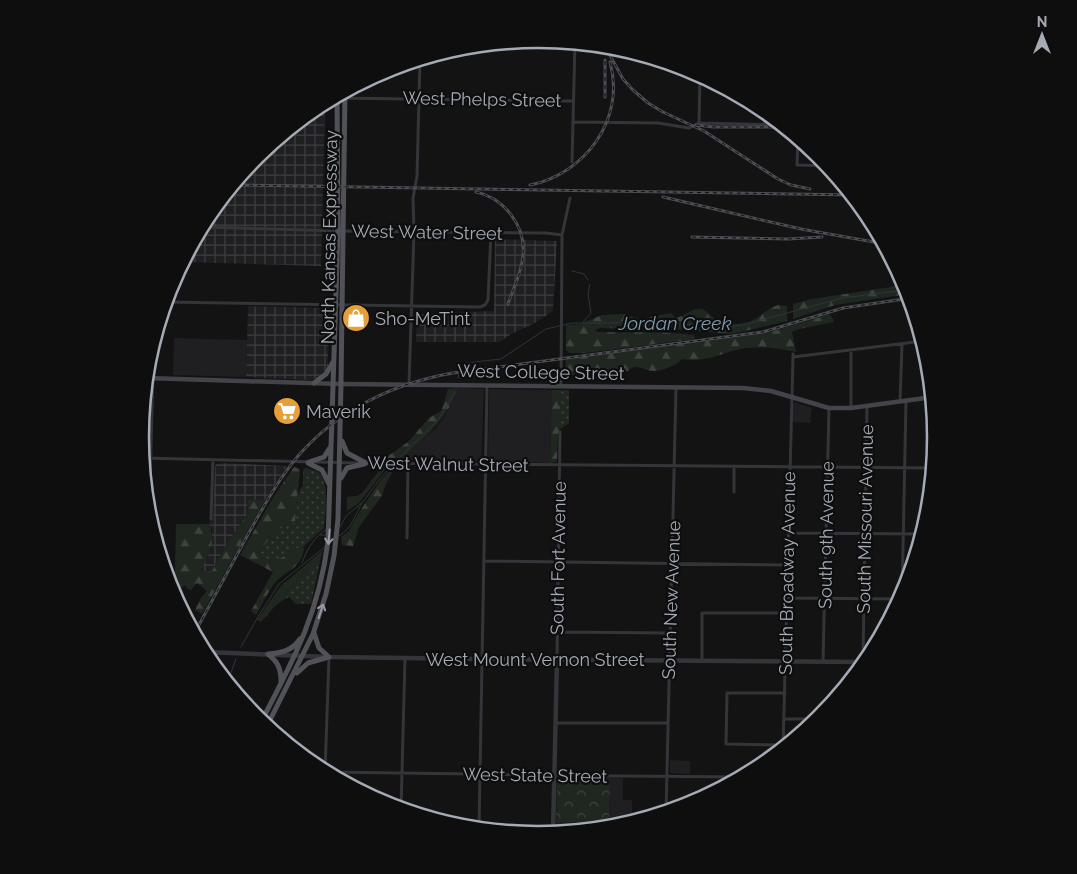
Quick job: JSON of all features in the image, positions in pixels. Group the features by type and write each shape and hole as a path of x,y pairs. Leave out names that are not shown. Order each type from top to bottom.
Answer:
{"main road":[{"name":"North Kansas Expressway","path":"290,682 304,656 314,631 326,594 334,556 338,502 343,306 344,100"},
{"name":"North Kansas Expressway","path":"312,616 325,564 331,492 338,231 335,105"},
{"path":"314,383 326,374 334,359"},
{"name":"West College Street","path":"153,378 334,384 750,388 771,391 829,408 851,408 926,398"},
{"path":"340,433 347,453 366,463"},
{"path":"308,462 326,455 330,449 332,439"},
{"path":"308,462 324,472 331,492"},
{"path":"338,483 347,468 366,463"},
{"path":"268,654 284,652 295,646 300,640 308,617 312,616"},
{"path":"265,714 296,656 312,616"},
{"path":"314,631 319,648 329,657"},
{"path":"268,654 280,668 281,684"},
{"path":"270,719 290,682 305,664 329,657"}],"street":[{"path":"572,162 575,49"},
{"path":"409,384 414,232 413,198 417,176 420,66"},
{"path":"699,82 699,123"},
{"name":"West Phelps Street","path":"348,98 573,100"},
{"name":"West Phelps Street","path":"573,122 658,123 689,128 699,123 771,124"},
{"path":"798,147 797,165 817,166"},
{"path":"561,386 562,235 570,198"},
{"name":"West Water Street","path":"211,227 562,235"},
{"path":"174,302 473,308 485,305 489,294 491,232"},
{"path":"851,408 852,350 916,342"},
{"path":"900,401 902,344"},
{"name":"South Broadway Avenue","path":"784,739 793,355 852,350"},
{"path":"151,476 153,380"},
{"path":"479,822 487,385"},
{"name":"South New Avenue","path":"666,805 676,387"},
{"path":"903,573 906,400"},
{"name":"South Missouri Avenue","path":"865,649 863,599 866,534 867,405"},
{"name":"South 9th Avenue","path":"823,662 829,408"},
{"name":"South Fort Avenue","path":"553,826 560,432"},
{"name":"West Walnut Street","path":"152,458 389,464 927,468"},
{"path":"211,519 213,460"},
{"path":"407,538 408,464"},
{"path":"734,467 734,492"},
{"path":"788,534 916,534"},
{"path":"484,561 787,565"},
{"path":"786,598 893,598"},
{"path":"702,661 702,613 786,614"},
{"path":"558,632 669,633"},
{"name":"West Mount Vernon Street","path":"215,652 329,657 856,662"},
{"path":"325,763 329,657"},
{"path":"401,802 405,658"},
{"path":"775,747 726,744 727,693 785,693"},
{"path":"785,719 807,719"},
{"path":"556,722 667,723"},
{"name":"West State Street","path":"341,772 729,776"}],"shaded area":[{"path":"325,111 321,266 190,262 201,242 229,200 246,180 282,144"},
{"path":"495,239 557,241 553,311 500,342 416,342 417,314 494,311"},
{"path":"248,306 329,308 327,371 317,378 310,380 246,377"},
{"path":"174,338 247,340 246,377 173,375"},
{"path":"458,388 484,389 481,461 407,460 407,454 436,428 444,417"},
{"path":"491,389 552,390 550,463 488,461 489,391"},
{"path":"795,402 812,408 810,423 793,422 793,405"},
{"path":"216,464 287,466 265,500 248,500 247,514 224,548 212,571 201,571 211,549 212,530 209,524 210,517 213,516 215,467"},
{"path":"670,760 690,761 690,774 670,773"},
{"path":"610,778 623,778 623,800 632,800 632,815 609,820"},
{"path":"556,822 591,823 556,826"}],"green space":[{"path":"897,285 901,295 835,305 793,319 793,304 812,299"},
{"path":"778,305 787,306 787,321 732,334 651,327 635,329 600,328 595,330 597,332 694,335 695,339 585,353 569,353 566,349 566,325 580,324 602,315 623,314 641,319 671,313 676,318 701,309 721,323 735,324 754,320"},
{"path":"830,314 834,322 792,332 796,352 774,348 743,348 703,359 682,359 665,369 657,371 634,367 628,371 604,373 596,369 586,374 565,375 566,359 767,333"},
{"path":"458,388 454,399 443,417 407,454 407,458 388,458 388,456 408,442 429,418 441,411 448,389"},
{"path":"552,390 560,390 560,429 558,434 557,460 550,463"},
{"path":"560,390 569,390 569,423 560,429"},
{"path":"294,467 300,469 295,522 275,531 256,556 274,562 300,547 304,549 300,561 278,579 256,615 251,611 273,572 240,555 274,496"},
{"path":"382,467 387,467 359,503 347,511 347,497 357,496 362,493"},
{"path":"392,467 395,467 382,496 359,527 353,546 342,545 341,537 348,532 380,481"},
{"path":"305,468 317,471 324,482 326,506 324,528 303,547 274,562 256,556 275,531 295,522 297,501 299,491 303,485 303,471"},
{"path":"248,500 265,500 202,614 195,610 207,591 197,583 191,590 187,589 185,585 180,589 174,573 176,524 209,524 212,542 201,571 212,571 224,548 247,514"},
{"path":"323,550 321,557 297,580 296,584 287,590 283,600 261,622 257,620 280,587"},
{"path":"321,557 311,604 296,604 289,597 283,600 287,590 296,584 297,580"},
{"path":"559,777 610,778 609,820 591,823 556,822 557,779"}],"waterway":[{"path":"572,271 584,274 588,280"},
{"path":"583,322 591,313 588,294 590,284"},
{"name":"Jordan Creek","path":"458,378 460,367 466,363 501,359 546,329 572,323 667,323 725,327 743,325 842,298 899,290"},
{"name":"Jordan Creek","path":"396,461 438,420 455,392"},
{"name":"Jordan Creek","path":"340,527 346,516 363,502 393,464"},
{"name":"Jordan Creek","path":"339,536 350,525 362,503"},
{"name":"Jordan Creek","path":"302,563 312,544 327,529"},
{"name":"Jordan Creek","path":"320,535 326,535"},
{"name":"Jordan Creek","path":"241,647 279,584 326,546"},
{"path":"230,675 236,659"}],"railway":[{"path":"609,54 623,79 648,103 704,131 778,179 791,185 810,189"},
{"path":"605,60 605,97"},
{"path":"530,185 550,179 568,169 584,156 597,141 606,123 612,104 613,83 610,62"},
{"path":"696,125 714,127 775,127"},
{"path":"242,185 844,195"},
{"path":"476,192 496,200 504,207 517,224 521,234 523,244 522,261 508,304"},
{"path":"663,197 801,229 876,242"},
{"path":"692,237 788,239 822,237"},
{"path":"198,626 263,507 298,456 331,425 368,401 410,384 453,373 763,332 843,308 902,299"}],"place":[{"name":"Sho-MeTint","path":"356,318"},
{"name":"Maverik","path":"287,411"}]}
